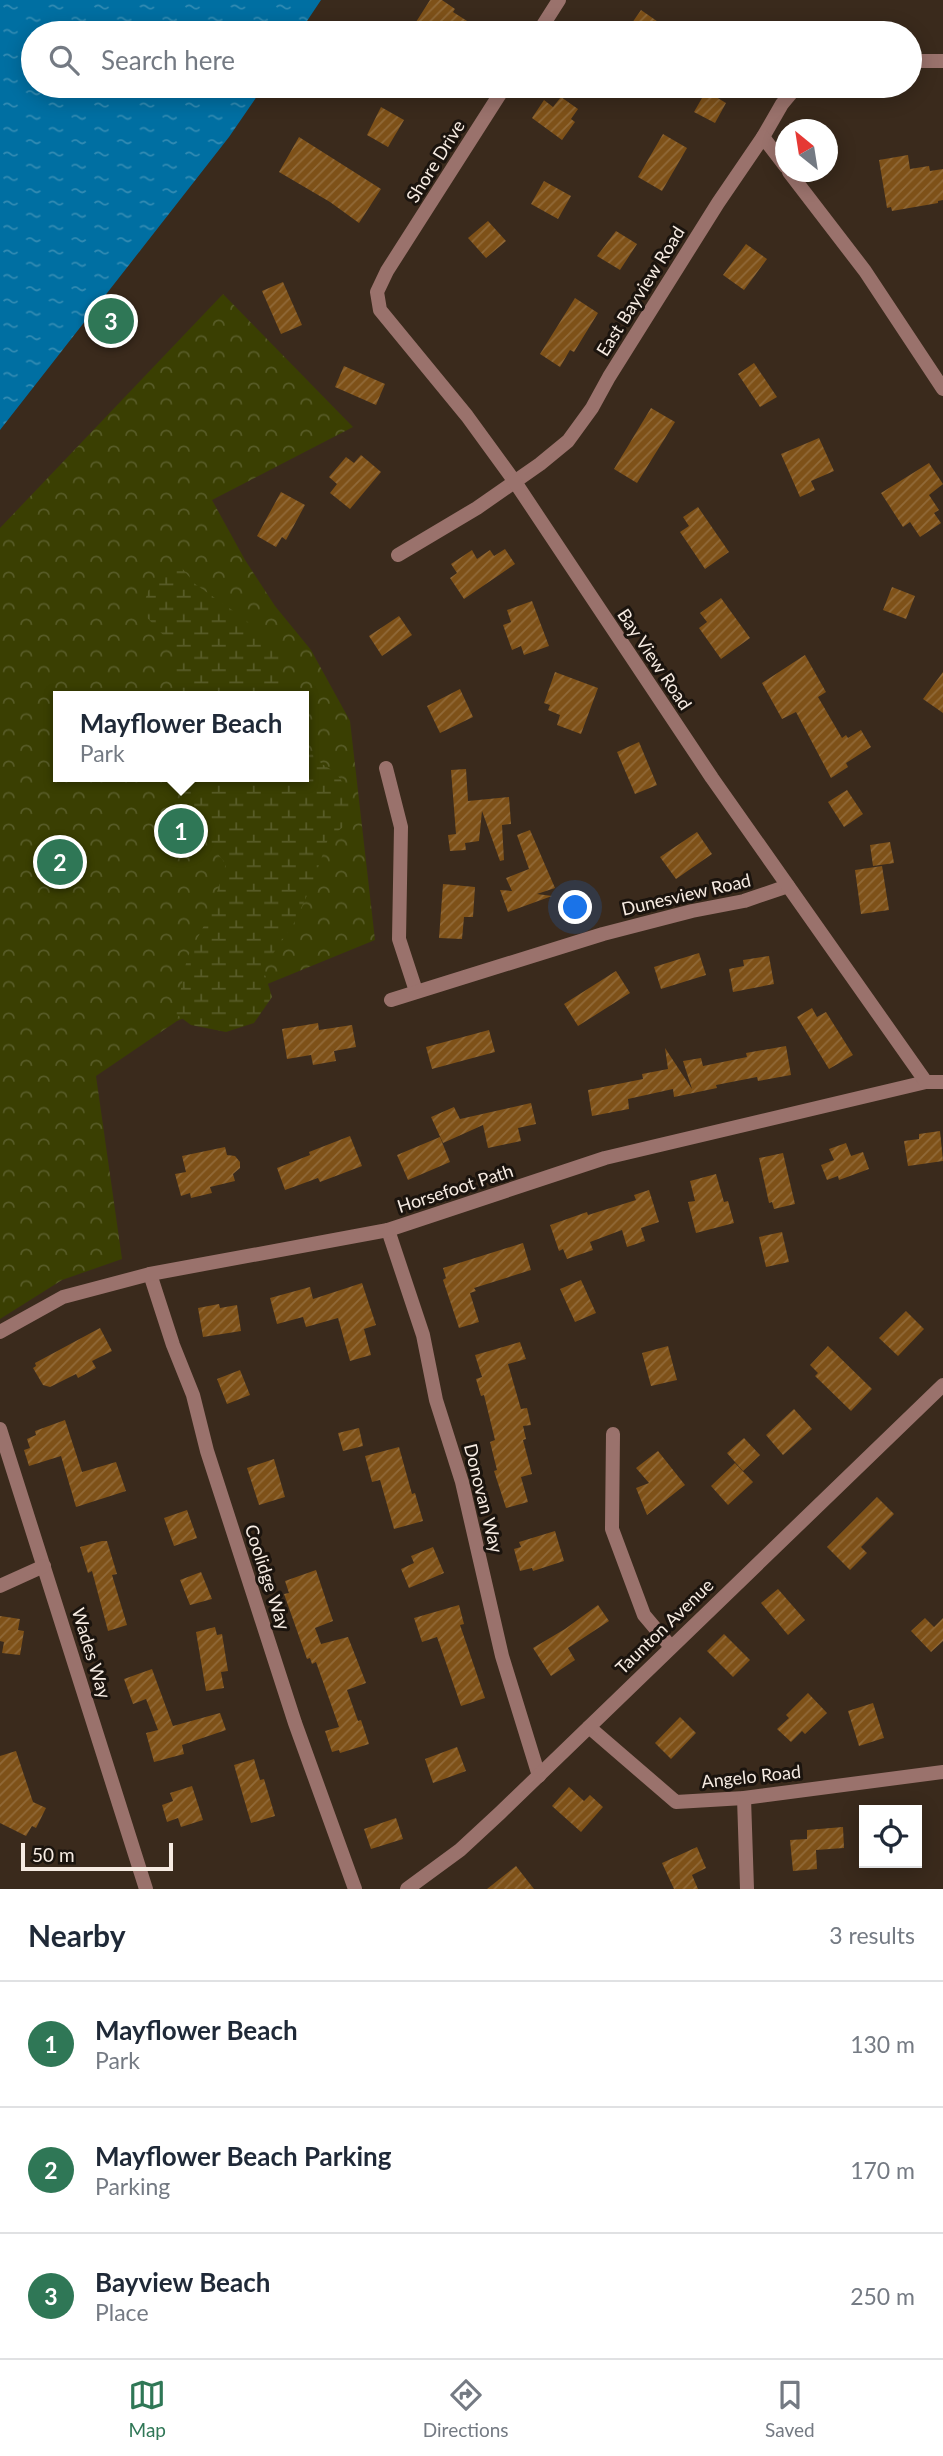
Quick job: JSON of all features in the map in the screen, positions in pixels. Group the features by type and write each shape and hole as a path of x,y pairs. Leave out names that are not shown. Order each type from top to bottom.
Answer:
{"street":[{"path":"546,21 559,0"},
{"path":"922,61 943,61"},
{"name":"Shore Drive","path":"397,258 497,98"},
{"name":"East Bayview Road","path":"398,555 515,482 558,451 592,408 696,237 787,98"},
{"path":"762,137 775,153"},
{"path":"797,182 865,271 943,389"},
{"name":"Bay View Road","path":"397,258 377,292 380,310 467,416 515,482 704,767 926,1083"},
{"path":"386,768 401,827 399,939 416,991"},
{"name":"Dunesview Road","path":"391,1000 612,931 744,901 788,886"},
{"name":"Horsefoot Path","path":"0,1332 63,1297 150,1274 388,1230 605,1158 926,1083 943,1082"},
{"name":"Donovan Way","path":"388,1230 423,1335 436,1400 462,1482 502,1656 539,1776"},
{"name":"Coolidge Way","path":"150,1274 173,1345 193,1395 207,1451 295,1723 355,1889"},
{"name":"Taunton Avenue","path":"407,1889 460,1850 539,1776 943,1385"},
{"name":"Wades Way","path":"0,1429 146,1889"},
{"path":"613,1434 612,1529 644,1615 671,1647"},
{"path":"0,1586 44,1566"},
{"name":"Angelo Road","path":"589,1727 676,1802 744,1798 943,1772"},
{"path":"744,1798 747,1889"}],"green space":[{"path":"223,294 353,427 212,500 245,560 275,606 311,650 350,721 375,940 177,1021 96,1076 122,1259 62,1280 0,1319 0,528"},
{"path":"177,562 195,584 242,617 280,650 282,677 279,691 174,691 176,649 141,611 149,589"},
{"path":"309,751 335,772 352,795 350,812 343,827 328,839 312,885 293,925 263,968 272,997 254,1023 226,1032 191,1025 176,1014 187,958 210,914 226,864 203,835 180,782 309,782"}],"water":[{"path":"0,0 321,0 307,21 21,21 21,98 256,98 229,137 0,430"}],"building":[{"path":"430,0 442,0 455,9 453,12 467,21 417,21"},
{"path":"641,10 657,21 633,21"},
{"path":"562,98 578,109 571,119 575,122 562,140 532,118 544,100 553,107"},
{"path":"702,98 718,98 726,103 715,123 694,112"},
{"path":"381,107 404,120 388,147 367,135"},
{"path":"663,134 687,148 662,191 638,177"},
{"path":"299,137 381,189 359,223 330,202 279,172"},
{"path":"908,155 910,169 929,166 930,171 943,169 943,200 892,211 891,207 887,208 879,160"},
{"path":"544,181 571,196 558,219 531,204"},
{"path":"488,221 506,241 486,258 468,238"},
{"path":"616,231 637,244 620,270 597,256"},
{"path":"746,244 767,259 744,290 723,275"},
{"path":"283,282 302,325 281,334 262,291"},
{"path":"575,298 598,313 574,352 570,350 560,367 540,354"},
{"path":"754,363 777,397 760,407 738,374"},
{"path":"344,366 385,384 376,405 335,387"},
{"path":"651,408 675,422 637,483 614,469"},
{"path":"819,438 834,471 811,481 815,490 800,497 781,454"},
{"path":"361,455 381,472 350,509 330,493 337,484 329,477 346,457 354,463"},
{"path":"929,463 943,484 929,495 939,510 934,513 941,523 920,537 910,522 903,527 881,493"},
{"path":"281,492 305,505 286,540 282,537 276,547 257,536"},
{"path":"698,507 729,552 705,569 680,532 689,526 683,517"},
{"path":"505,549 515,564 464,599 450,578 457,573 451,564 472,550 477,559 490,550 494,556"},
{"path":"892,587 915,596 906,619 883,610"},
{"path":"721,598 750,638 721,659 699,628 707,622 700,613"},
{"path":"532,601 549,646 524,655 521,646 512,650 503,625 511,622 507,610"},
{"path":"399,616 412,635 382,656 369,636"},
{"path":"805,655 826,692 818,697 842,738 846,735 848,738 861,730 871,747 846,763 848,767 831,778 796,712 782,719 762,683"},
{"path":"555,672 598,688 581,734 557,725 560,715 548,710 550,705 544,703"},
{"path":"943,672 943,713 923,699"},
{"path":"460,689 473,717 440,733 427,706"},
{"path":"639,742 657,785 635,794 617,752"},
{"path":"466,769 468,801 509,797 511,824 502,825 504,860 500,861 482,811 479,841 465,843 466,850 450,851 448,835 456,834 451,770"},
{"path":"847,790 863,814 844,827 828,802"},
{"path":"530,830 555,888 537,894 552,896 508,912 500,890 512,891 506,878 529,869 517,835"},
{"path":"697,832 712,854 676,879 660,857"},
{"path":"890,842 894,863 873,866 870,845"},
{"path":"882,866 889,910 861,914 855,870"},
{"path":"443,884 475,887 473,917 464,917 462,939 439,938"},
{"path":"699,953 706,975 661,989 654,967"},
{"path":"769,956 774,984 733,992 729,969 744,966 743,960"},
{"path":"616,971 630,993 578,1026 564,1004"},
{"path":"812,1008 817,1017 826,1012 853,1055 829,1069 797,1017"},
{"path":"318,1023 319,1030 352,1025 356,1047 334,1051 336,1061 313,1065 311,1055 287,1059 282,1029"},
{"path":"489,1030 495,1052 432,1069 426,1047"},
{"path":"786,1046 791,1075 758,1081 757,1077 674,1097 673,1089 628,1099 629,1109 592,1116 588,1090 643,1079 642,1074 668,1069 665,1048 692,1089 683,1061 701,1058 703,1066 747,1057 746,1053"},
{"path":"531,1103 536,1124 518,1128 521,1141 488,1148 483,1125 443,1143 431,1117 454,1107 460,1119"},
{"path":"940,1131 943,1161 908,1166 904,1141 919,1139 919,1134"},
{"path":"350,1136 362,1166 320,1182 318,1178 285,1190 277,1168"},
{"path":"440,1137 450,1162 408,1180 397,1155"},
{"path":"846,1143 851,1156 863,1152 869,1169 839,1180 838,1176 827,1180 821,1165 834,1160 829,1149"},
{"path":"225,1147 227,1155 235,1156 240,1162 240,1168 233,1174 235,1181 210,1187 212,1193 191,1198 190,1193 181,1196 175,1174 186,1172 182,1156"},
{"path":"783,1153 795,1204 774,1209 772,1202 769,1203 759,1158"},
{"path":"716,1174 724,1202 728,1201 734,1223 696,1233 688,1202 695,1201 690,1181"},
{"path":"649,1190 659,1222 641,1228 645,1241 627,1247 622,1230 590,1242 593,1250 567,1259 563,1249 559,1251 550,1225 587,1212 588,1215 636,1200 634,1195"},
{"path":"782,1232 789,1262 766,1267 759,1237"},
{"path":"523,1243 531,1270 474,1288 476,1291 470,1293 479,1322 459,1328 443,1280 446,1278 443,1268"},
{"path":"581,1280 596,1313 575,1322 560,1289"},
{"path":"362,1283 376,1325 364,1329 371,1355 350,1361 338,1318 306,1327 303,1317 277,1324 270,1298 310,1287 313,1299"},
{"path":"219,1304 220,1308 237,1305 241,1331 203,1337 198,1308"},
{"path":"906,1311 924,1329 898,1356 879,1338"},
{"path":"100,1328 112,1351 92,1361 96,1368 78,1378 76,1374 50,1387 43,1385 33,1368 35,1363"},
{"path":"520,1342 526,1359 508,1364 521,1409 527,1408 531,1425 523,1426 526,1439 523,1440 532,1474 521,1477 528,1502 506,1508 494,1471 497,1470 490,1442 495,1440 484,1395 481,1396 476,1379 482,1377 475,1355"},
{"path":"668,1346 677,1380 651,1386 642,1353"},
{"path":"828,1346 872,1389 851,1411 815,1376 818,1373 810,1365"},
{"path":"240,1370 250,1395 227,1404 217,1379"},
{"path":"794,1409 812,1429 783,1455 766,1435"},
{"path":"65,1420 82,1472 116,1462 126,1491 76,1507 61,1456 29,1466 24,1450 30,1448 27,1439 36,1435 35,1431"},
{"path":"359,1428 363,1446 343,1451 338,1433"},
{"path":"744,1438 760,1455 743,1471 727,1453"},
{"path":"399,1447 412,1494 415,1493 423,1521 394,1529 380,1480 372,1482 365,1456"},
{"path":"658,1451 685,1485 647,1515 636,1488 649,1483 636,1468"},
{"path":"274,1459 285,1497 259,1505 247,1468"},
{"path":"735,1463 753,1482 728,1505 711,1486"},
{"path":"877,1497 894,1514 861,1547 867,1553 850,1570 827,1547"},
{"path":"187,1510 197,1538 174,1546 164,1518"},
{"path":"555,1531 564,1561 533,1571 532,1568 520,1571 514,1549 521,1547 519,1542"},
{"path":"107,1541 117,1574 112,1575 127,1625 108,1631 92,1571 88,1573 80,1547"},
{"path":"433,1547 444,1573 409,1588 401,1569 414,1563 411,1556"},
{"path":"316,1570 333,1621 315,1628 321,1644 348,1637 366,1683 347,1690 369,1744 340,1753 339,1750 332,1752 325,1731 339,1727 316,1662 312,1664 310,1658 307,1659 284,1594 289,1593 285,1581"},
{"path":"201,1572 212,1599 190,1605 180,1580"},
{"path":"778,1589 805,1620 788,1635 761,1603"},
{"path":"459,1605 464,1624 460,1625 485,1698 461,1706 437,1637 422,1642 414,1618"},
{"path":"598,1605 609,1621 568,1648 575,1660 551,1676 533,1648"},
{"path":"0,1616 20,1619 18,1630 24,1631 20,1655 2,1653 4,1642 0,1641"},
{"path":"925,1618 934,1627 943,1618 943,1641 931,1652 911,1631"},
{"path":"215,1627 217,1635 222,1634 228,1671 221,1672 224,1688 206,1691 196,1632"},
{"path":"724,1634 750,1660 733,1677 707,1651"},
{"path":"152,1669 173,1726 220,1713 226,1730 182,1745 184,1754 154,1762 146,1733 158,1730 146,1699 133,1704 124,1679"},
{"path":"808,1693 827,1713 805,1734 802,1731 791,1742 777,1729 789,1718 786,1715"},
{"path":"873,1703 884,1738 859,1746 848,1711"},
{"path":"680,1717 696,1733 671,1759 655,1743"},
{"path":"457,1747 466,1771 433,1783 425,1759"},
{"path":"16,1751 33,1802 46,1808 36,1828 32,1826 26,1836 0,1823 0,1756"},
{"path":"254,1759 260,1780 264,1779 275,1816 251,1823 234,1765"},
{"path":"192,1786 203,1820 181,1827 178,1818 167,1822 162,1805 173,1801 170,1793"},
{"path":"569,1787 584,1801 590,1795 603,1807 581,1832 552,1806"},
{"path":"396,1818 403,1839 371,1849 364,1829"},
{"path":"843,1827 844,1848 816,1850 817,1869 793,1871 790,1840 807,1839 807,1830"},
{"path":"697,1847 706,1868 692,1875 698,1889 674,1889 662,1863"},
{"path":"516,1866 534,1889 487,1889"}],"place":[{"name":"Bayview Beach","path":"111,321"},
{"name":"Mayflower Beach","path":"181,831"},
{"name":"Mayflower Beach Parking","path":"60,862"}]}
